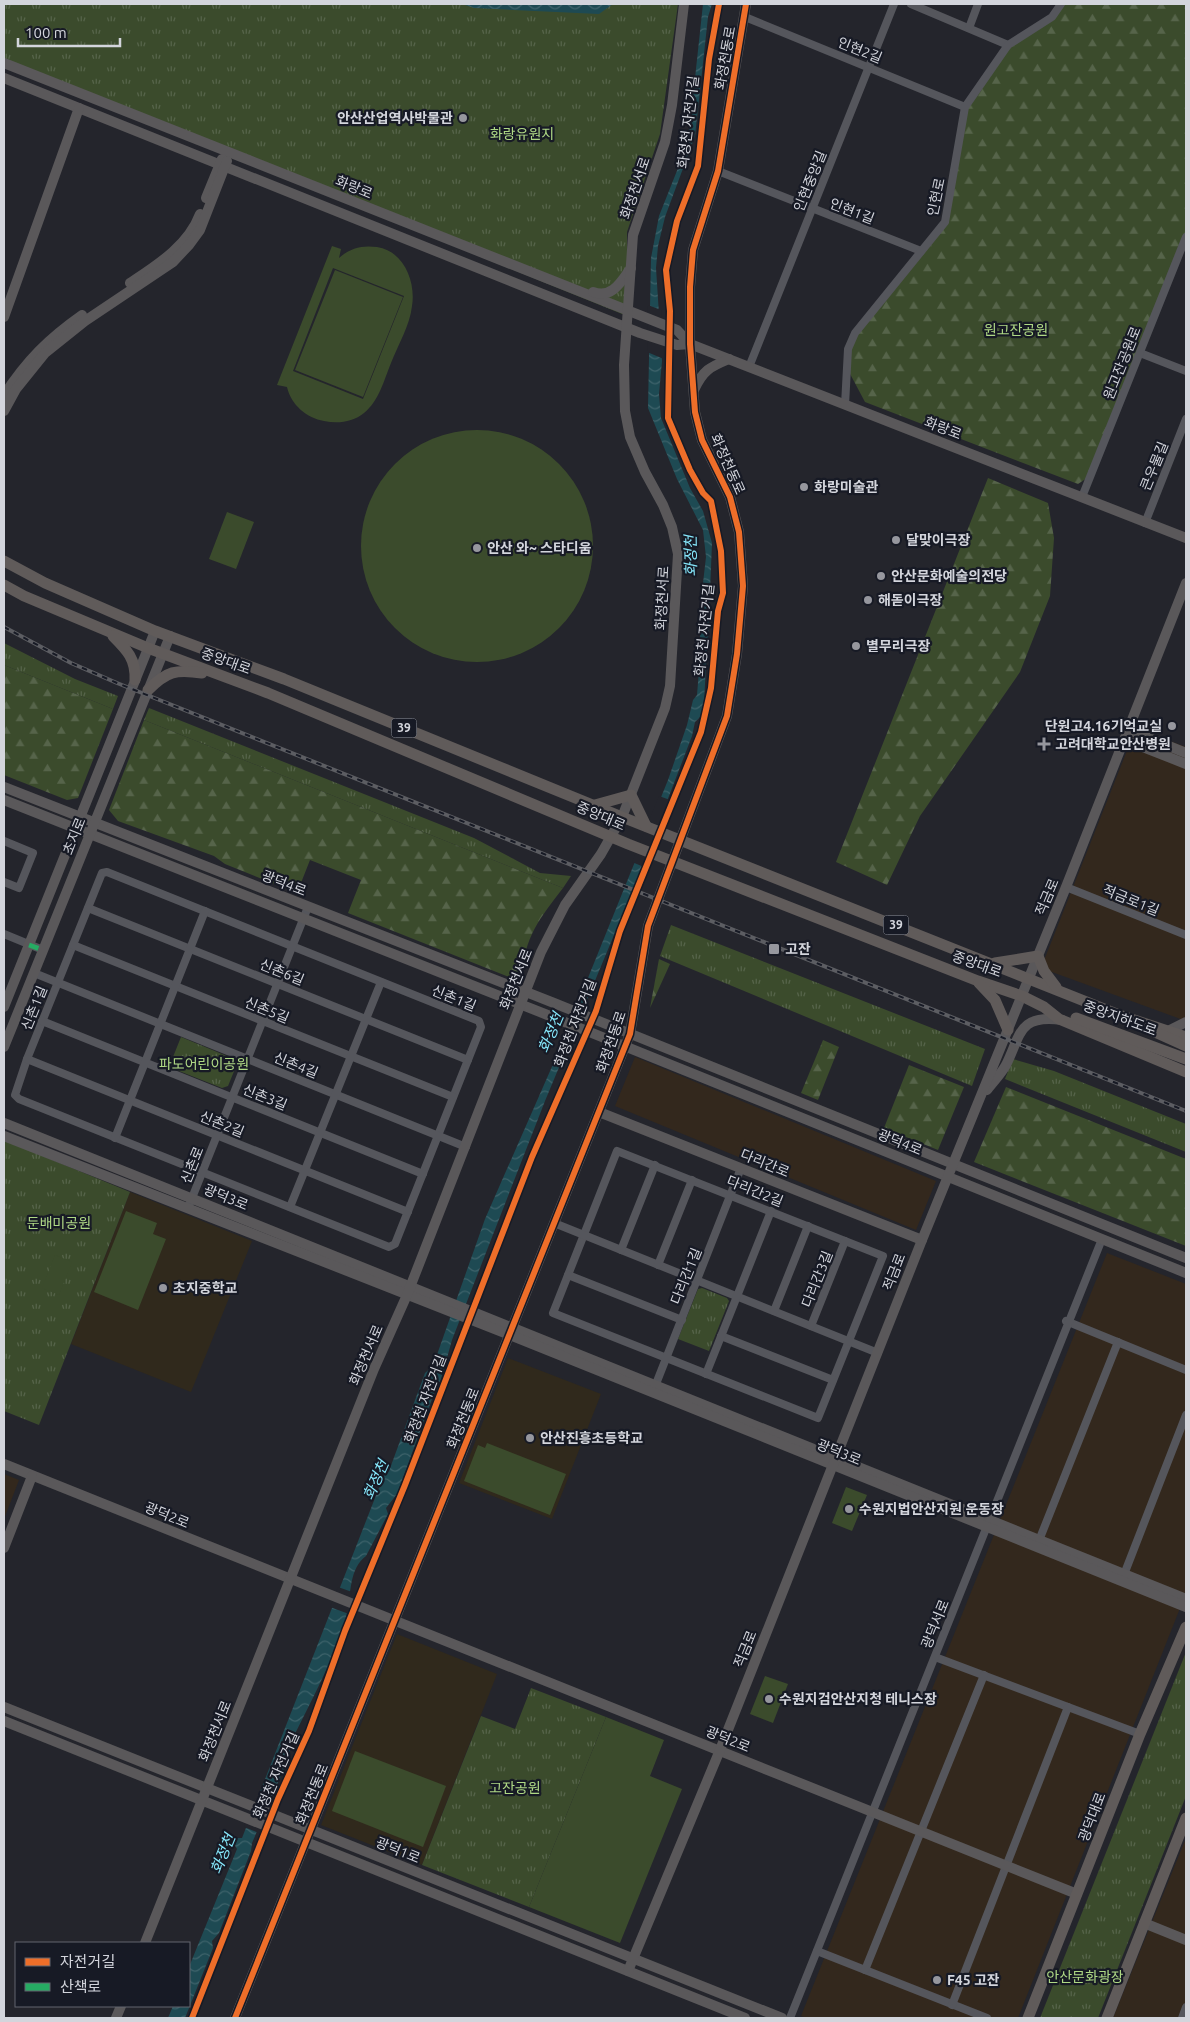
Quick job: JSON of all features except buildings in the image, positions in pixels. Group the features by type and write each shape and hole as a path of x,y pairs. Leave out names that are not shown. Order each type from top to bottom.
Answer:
{"main road":[{"path":"4,555 27,574"},
{"name":"중앙대로","path":"4,561 27,574 155,631 284,679 622,817 641,821 682,840 1030,977 1122,1016 1170,1030 1186,1037"},
{"name":"중앙대로","path":"4,585 24,596 148,648 225,676 628,844 673,860 978,982 1022,996 1044,1007 1064,1021 1186,1072"},
{"path":"108,631 133,657 136,665 136,680"},
{"path":"148,690 167,674 179,670 225,676"},
{"path":"595,806 632,795 641,821"},
{"path":"995,964 1038,956 1044,971 1058,989"},
{"path":"978,982 995,1000 1008,1030"},
{"name":"중앙지하도로","path":"1044,1007 1186,1059"},
{"name":"중앙지하도로","path":"1122,1016 1186,1046"},
{"name":"광덕대로","path":"1028,2018 1140,1734 1182,1642 1186,1627"},
{"path":"1107,2018 1186,1818"}],"street":[{"name":"화정천서로","path":"145,1942 374,1368 409,1290 541,952 565,905 622,817 665,708 670,686 678,554 672,527 663,505 644,472 630,437 625,411 624,365 633,235 665,142 672,105 684,4"},
{"name":"화정천동로","path":"235,2018 630,1034 645,940 727,716 733,686 743,586 739,532 730,497 702,440 695,412 690,344 692,250 718,172 746,4"},
{"name":"인현중앙길","path":"749,367 894,4"},
{"path":"911,4 1008,45"},
{"path":"969,28 978,4"},
{"name":"인현로","path":"845,405 848,349 855,333 945,222 965,107 1008,45 1052,17 1061,4"},
{"name":"인현2길","path":"745,17 965,107"},
{"name":"화랑로","path":"4,64 677,330 690,344"},
{"name":"화랑로","path":"4,78 640,333 677,345 690,344 1186,538"},
{"path":"4,316 80,108"},
{"path":"4,395 23,366 50,338 175,250 197,222 228,152"},
{"path":"4,410 16,389 45,353 85,321 173,262 189,245 200,230 222,165"},
{"name":"인현1길","path":"718,172 921,251"},
{"name":"원고잔공원로","path":"1082,497 1186,237"},
{"path":"570,287 606,294 618,287 632,268"},
{"path":"1140,353 1186,370"},
{"path":"694,392 701,375 713,365 729,359"},
{"name":"큰우물길","path":"1145,523 1186,419"},
{"name":"적금로","path":"628,1971 720,1750 952,1164 1030,977 1186,584"},
{"name":"초지로","path":"4,1007 155,631"},
{"name":"초지로","path":"4,1047 170,636"},
{"path":"1127,735 1186,753"},
{"path":"1127,735 1186,764"},
{"name":"광덕4로","path":"4,787 94,824 526,992 1186,1258"},
{"name":"광덕4로","path":"4,800 521,1004 1186,1272"},
{"path":"4,841 33,853 19,888 4,882"},
{"name":"신촌1길","path":"107,872 205,911 478,1021 481,1027 396,1244 389,1247 115,1138 18,1098 15,1095 15,1090 27,1059 102,873 107,872"},
{"name":"적금로1길","path":"1066,887 1186,935"},
{"name":"신촌로","path":"190,1204 308,907"},
{"name":"신촌6길","path":"88,908 468,1060"},
{"path":"115,1138 205,911"},
{"path":"4,934 43,950"},
{"name":"신촌5길","path":"73,945 453,1097"},
{"name":"신촌4길","path":"34,973 57,984 466,1147"},
{"path":"290,1207 381,982"},
{"path":"979,1100 1005,1066 1018,1033 1026,1026 1045,1019 1064,1021"},
{"name":"신촌3길","path":"42,1021 423,1174"},
{"path":"1170,1030 1186,1022"},
{"name":"신촌2길","path":"27,1059 408,1212"},
{"name":"다리간로","path":"599,1112 922,1240"},
{"name":"광덕3로","path":"4,1123 190,1204"},
{"name":"광덕3로","path":"4,1136 190,1204 655,1388 988,1523 1186,1607"},
{"name":"다리간2길","path":"617,1151 655,1165 883,1256 818,1418 554,1313 617,1151"},
{"path":"621,1250 655,1165"},
{"name":"다리간1길","path":"655,1388 742,1168"},
{"path":"658,1265 692,1180"},
{"path":"706,1374 771,1211"},
{"name":"다리간3길","path":"554,1224 878,1353"},
{"name":"다리간3길","path":"774,1311 808,1226"},
{"name":"광덕서로","path":"790,2018 1102,1238"},
{"name":"다리간3길","path":"811,1326 846,1241"},
{"path":"568,1275 682,1320"},
{"path":"1067,1322 1186,1370"},
{"path":"721,1336 833,1380"},
{"path":"1040,1538 1118,1342"},
{"path":"1124,1572 1186,1415"},
{"name":"광덕2로","path":"4,1464 1077,1894"},
{"path":"4,1548 32,1476"},
{"name":"광덕3로","path":"988,1523 1040,1538 1186,1599"},
{"path":"935,1657 1140,1734"},
{"path":"865,1970 984,1675"},
{"name":"광덕1로","path":"4,1707 782,2018"},
{"path":"952,2005 1068,1707"},
{"name":"광덕1로","path":"4,1722 279,1830 745,2018"},
{"path":"1144,1923 1186,1940"},
{"path":"817,1951 987,2018"},
{"path":"1182,2018 1186,2006"}],"shaded area":[{"path":"1136,728 1186,747 1186,1021 1041,968"},
{"path":"635,1057 936,1181 916,1230 615,1106"},
{"name":"초지중학교","path":"130,1192 252,1241 191,1392 71,1344"},
{"path":"1107,1253 1186,1284 1186,1593 1018,2018 807,2018 801,2016"},
{"name":"안산진흥초등학교","path":"508,1358 601,1394 552,1519 459,1483"},
{"path":"4,1474 19,1480 4,1519"},
{"path":"397,1634 497,1674 422,1865 321,1825"},
{"path":"1186,1838 1186,2018 1113,2018"}],"green space":[{"name":"화랑유원지","path":"4,4 678,4 660,134 627,232 627,316 4,64"},
{"name":"원고잔공원","path":"1059,4 1186,4 1186,231 1087,478 1078,484 865,402 848,370 849,337 942,222 962,114 1005,45 1049,18"},
{"path":"332,246 341,249 339,258 356,248 366,246 386,250 401,261 410,278 412,287 411,313 374,403 364,413 350,420 340,422 324,421 306,414 296,405 287,387 277,385","holes":["333,268 404,296 363,399 293,371"]},
{"path":"335,270 403,297 363,397 295,370"},
{"name":"안산 와~ 스타디움","path":"477,430 500,432 532,444 551,456 567,472 579,491 588,512 593,546 591,569 579,601 567,620 551,636 532,648 511,657 477,662 454,660 422,648 403,636 387,620 375,601 366,580 361,546 363,523 375,491 387,472 403,456 422,444 443,435"},
{"path":"988,478 1048,503 1054,538 1050,596 1020,672 920,816 887,885 836,862"},
{"path":"227,512 254,522 236,569 209,559"},
{"path":"4,643 75,679 118,696 113,709 4,665"},
{"path":"4,665 113,709 78,798 67,800 4,775"},
{"path":"149,708 474,838 540,873 571,876 563,888 144,720"},
{"path":"144,720 563,888 540,919 530,939 523,963 522,977 509,977 348,913 361,880 310,860 297,893 225,864 214,856 118,821 109,810"},
{"path":"671,925 985,1049 972,1086 660,956"},
{"path":"659,959 670,964 650,1008"},
{"name":"파도어린이공원","path":"181,1037 234,1059 237,1064 228,1086 222,1088 169,1067"},
{"path":"823,1040 839,1047 818,1100 801,1093"},
{"path":"1013,1059 1054,1071 1186,1124 1186,1152 1005,1079"},
{"path":"909,1065 964,1087 938,1150 884,1128"},
{"path":"1006,1087 1186,1159 1186,1246 974,1162"},
{"name":"둔배미공원","path":"4,1140 130,1192 39,1425 4,1411"},
{"path":"126,1211 157,1223 153,1234 166,1239 138,1310 94,1292"},
{"path":"55,1255 72,1262 59,1295 42,1288"},
{"path":"702,1288 727,1298 729,1301 709,1351 678,1339 698,1289"},
{"path":"487,1443 566,1474 550,1515 464,1481 478,1445 485,1448"},
{"name":"수원지법안산지원 운동장","path":"846,1487 867,1495 852,1531 832,1523"},
{"name":"안산문화광장","path":"1186,1652 1186,1796 1098,2018 1040,2018"},
{"name":"수원지검안산지청 테니스장","path":"765,1676 788,1684 773,1723 750,1714"},
{"name":"고잔공원","path":"531,1688 606,1717 529,1907 422,1865 481,1716 515,1729"},
{"path":"606,1717 664,1740 650,1776 682,1789 620,1943 529,1907"},
{"path":"355,1751 446,1786 423,1847 332,1811"}],"water":[{"path":"462,4 613,4 599,14 474,8"},
{"path":"703,4 712,4 708,17 695,136 665,217 658,246 656,268 662,361 659,394 661,418 690,488 703,511 712,543 708,640 711,641 711,644 707,646 704,703 700,717 695,722 692,736 636,882 545,1101 452,1340 441,1379 397,1494 386,1508 388,1514 366,1556 356,1567 347,1613 337,1644 291,1742 289,1757 252,1843 251,1851 219,1933 212,1941 213,1948 190,2006 190,1965 237,1849 234,1844 236,1838 242,1838 384,1475 389,1471 425,1373 433,1366 485,1219 554,1062 668,780 687,725 693,700 697,695 700,658 700,609 706,557 703,530 677,479 648,408 651,258 659,216 688,143"},
{"path":"173,2007 189,2007 185,2018 168,2018"}],"pier":[{"path":"648,305 661,310 664,359 647,352"},
{"path":"659,796 670,800 644,867 632,862"},
{"path":"338,1587 352,1592 349,1614 330,1607"},
{"path":"255,1798 271,1805 259,1833 244,1827"}],"railway":[{"path":"4,627 71,663 117,683 1186,1111"}],"marked path":[{"path":"29,945 43,950"}],"cycle path":[{"name":"화정천 자전거길","path":"192,2018 278,1799 309,1731 345,1631 405,1485 532,1157 596,1011 620,931 701,732 711,688 718,611 723,593 721,551 711,501 703,493 690,470 668,418 670,311 666,270 677,221 698,166 709,59 719,4"},
{"path":"235,2018 630,1034 648,926 727,716 737,654 743,586 739,532 730,497 702,440 695,412 690,344 690,287 693,250 718,171 746,4"}],"place":[{"name":"안산산업역사박물관","path":"463,118"},
{"name":"화랑미술관","path":"804,487"},
{"name":"달맞이극장","path":"896,540"},
{"name":"안산 와~ 스타디움","path":"477,548"},
{"name":"안산문화예술의전당","path":"881,576"},
{"name":"해돋이극장","path":"868,600"},
{"name":"별무리극장","path":"856,646"},
{"name":"단원고4.16기억교실","path":"1172,726"},
{"name":"고려대학교안산병원","path":"1044,744"},
{"name":"고잔","path":"774,949"},
{"name":"초지중학교","path":"163,1288"},
{"name":"안산진흥초등학교","path":"530,1438"},
{"name":"수원지법안산지원 운동장","path":"849,1509"},
{"name":"수원지검안산지청 테니스장","path":"769,1699"},
{"name":"F45 고잔","path":"937,1980"}],"water label":[{"name":"화정천","path":"691,556"},
{"name":"화정천","path":"551,1033"},
{"name":"화정천","path":"376,1480"},
{"name":"화정천","path":"223,1854"}]}
